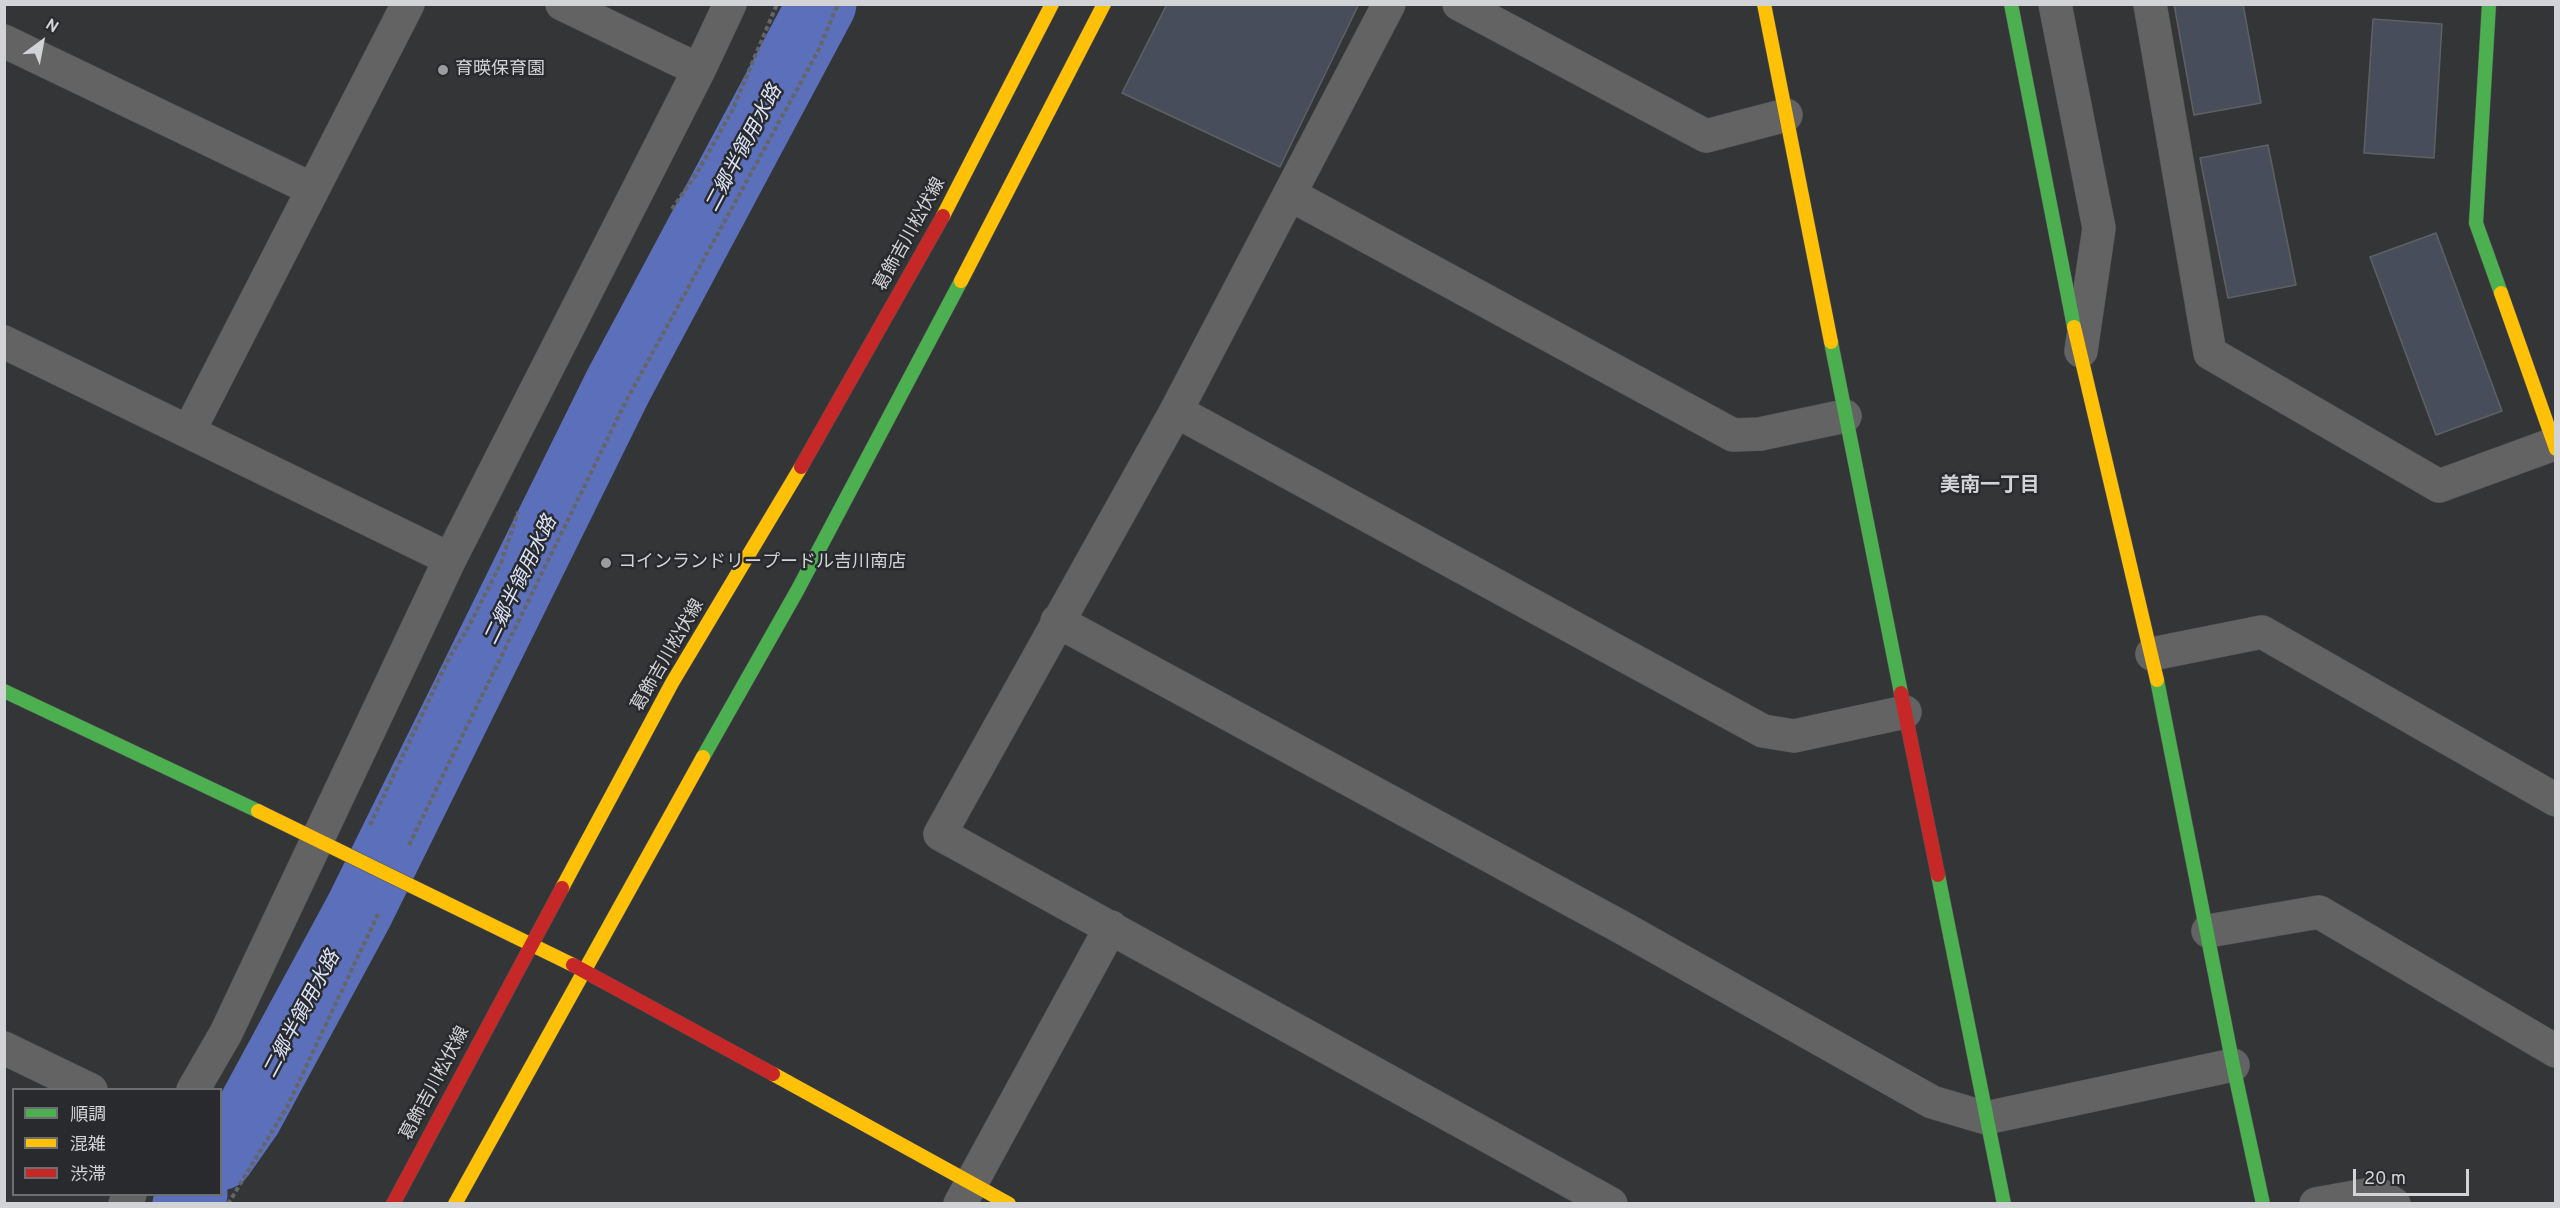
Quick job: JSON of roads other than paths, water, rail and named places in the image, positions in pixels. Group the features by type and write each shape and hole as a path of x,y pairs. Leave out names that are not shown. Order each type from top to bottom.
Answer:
{"street":[{"path":"189,431 408,4"},
{"path":"562,4 699,70"},
{"path":"194,1088 329,845 450,559 699,70 730,4"},
{"name":"葛飾吉川松伏線","path":"393,1203 672,683 804,461 936,230 1052,4"},
{"path":"455,1203 585,971 649,851 797,591 1013,183 1104,4"},
{"path":"1389,4 1176,411 940,834 1611,1203"},
{"path":"1459,4 1706,136 1786,115"},
{"path":"1764,4 2004,1203"},
{"path":"2011,4 2080,356 2152,654 2233,1065 2263,1203"},
{"path":"2055,4 2099,228 2080,356"},
{"path":"2150,4 2210,353 2439,486 2555,447 2476,223 2488,4"},
{"path":"4,41 312,189"},
{"path":"1291,195 1733,435 1760,434 1845,416"},
{"path":"4,342 450,559"},
{"path":"1176,411 1763,731 1794,736 1905,712"},
{"path":"1057,621 1611,921 1932,1102 1986,1118 2233,1065"},
{"path":"2152,654 2262,632 2556,800"},
{"path":"4,692 329,845 585,971 966,1193 1009,1203"},
{"path":"2208,932 2319,912 2556,1051"},
{"path":"966,1193 1110,927"},
{"path":"4,1048 89,1088"},
{"path":"2316,1203 2377,1193 2394,1203"}],"waterway":[{"name":"二郷半領用水路","path":"222,1153 248,1116 359,911 618,386 822,4"},
{"name":"二郷半領用水路","path":"187,1204 192,1196"}],"place":[{"name":"育暎保育園","path":"443,70"},
{"name":"コインランドリープードル吉川南店","path":"606,563"}],"district":[{"name":"美南一丁目","path":"1990,487"}]}
